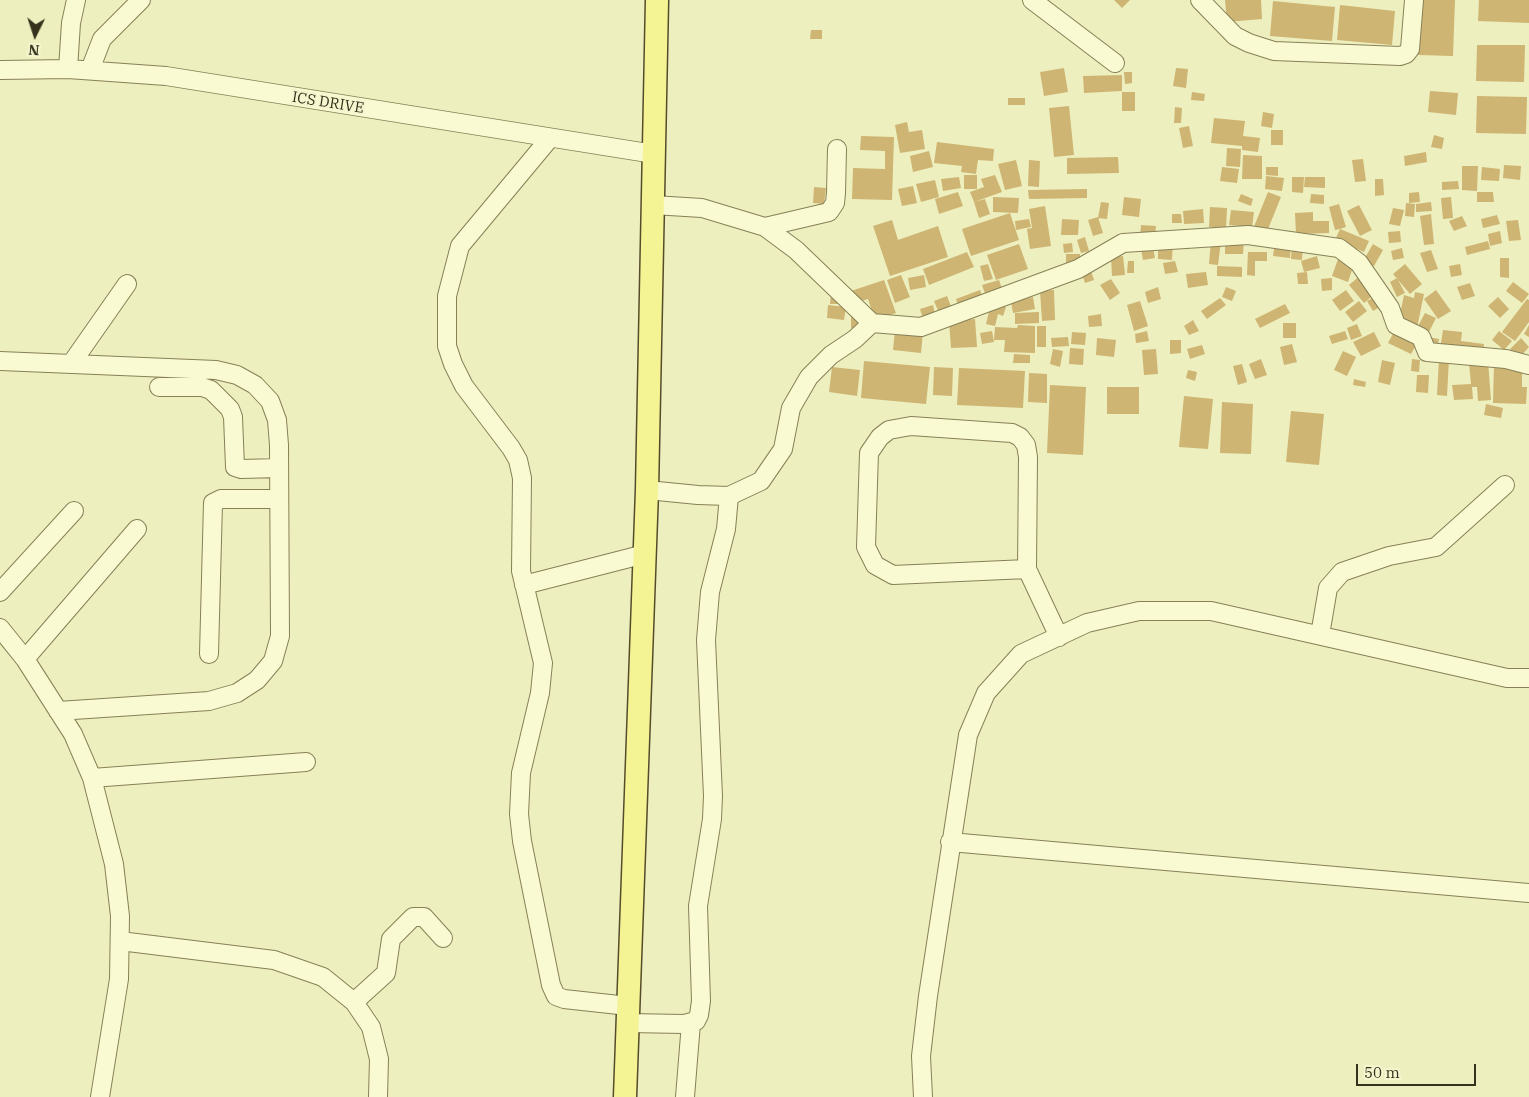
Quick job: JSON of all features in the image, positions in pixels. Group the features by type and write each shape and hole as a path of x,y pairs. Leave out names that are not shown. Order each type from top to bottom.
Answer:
{"main road":[{"path":"625,1097 647,490 657,0"}],"street":[{"path":"68,69 70,23 76,0"},
{"path":"90,70 102,39 141,0"},
{"path":"1032,0 1115,62"},
{"path":"1200,0 1235,36 1249,43 1274,51 1400,56 1406,54 1410,49 1414,0"},
{"name":"ICS DRIVE","path":"0,70 68,69 166,76 654,154"},
{"path":"550,138 460,246 447,296 448,346 452,364 464,386 518,460 522,478 520,552 524,585 542,663 540,693 521,773 519,814 522,841 551,985 556,996 564,999 628,1014 691,1023 696,1021 701,1008 698,906 712,819 713,796 706,640 713,575 726,529 729,496"},
{"path":"765,227 829,212 835,203 837,149"},
{"path":"653,205 702,208 765,227 796,250 872,323 921,327 1078,269 1124,243 1248,235 1339,248 1359,262 1390,308 1396,325 1421,337 1426,352 1506,359 1529,365"},
{"path":"71,364 127,284"},
{"path":"647,490 698,496 729,496 761,480 783,449 791,408 809,377 830,355 855,339 872,323"},
{"path":"0,361 216,370 237,375 256,385 270,401 277,420 280,468 280,636 273,661 257,680 237,693 209,701 58,711"},
{"path":"159,387 202,387 211,390 230,409 233,417 235,467 241,469 280,468"},
{"path":"1027,569 893,575 875,565 866,548 869,452 880,437 889,430 912,426 1012,433 1020,437 1026,446 1028,457 1027,569 1058,636"},
{"path":"1320,635 1328,588 1342,572 1389,556 1436,547 1504,484"},
{"path":"209,654 213,503 221,499 279,499"},
{"path":"0,592 74,511"},
{"path":"25,659 137,529"},
{"path":"524,585 645,554"},
{"path":"923,1097 921,1056 950,842 968,735 986,693 1022,654 1087,623 1139,611 1211,611 1507,678 1529,678"},
{"path":"0,628 25,659 73,734 92,778 114,864 120,916 119,979 100,1097"},
{"path":"92,778 306,762"},
{"path":"950,842 1529,893"},
{"path":"354,1002 386,973 391,939 413,917 424,917 444,938"},
{"path":"120,941 274,960 323,977 354,1002 371,1027 379,1059 378,1097"},
{"path":"685,1097 691,1023"}],"building":[{"path":"1114,0 1130,0 1122,8"},
{"path":"1225,0 1261,0 1262,19 1227,22"},
{"path":"1420,0 1455,0 1453,56 1418,55"},
{"path":"1479,0 1529,0 1529,23 1478,21"},
{"path":"1273,1 1335,7 1332,41 1270,36"},
{"path":"1340,5 1395,11 1392,45 1337,40"},
{"path":"811,30 822,30 822,39 810,39"},
{"path":"1477,45 1525,45 1524,82 1476,81"},
{"path":"1064,68 1068,92 1044,96 1040,72"},
{"path":"1176,68 1188,69 1186,88 1173,86"},
{"path":"1124,72 1132,72 1132,83 1125,84"},
{"path":"1122,75 1122,91 1084,93 1083,76"},
{"path":"1430,91 1458,93 1456,115 1428,112"},
{"path":"1122,92 1135,92 1135,111 1122,111"},
{"path":"1192,92 1205,94 1204,101 1191,100"},
{"path":"1477,96 1527,97 1526,134 1476,133"},
{"path":"1008,98 1025,98 1025,105 1008,105"},
{"path":"1069,106 1074,155 1054,157 1049,108"},
{"path":"1175,107 1182,108 1181,123 1174,123"},
{"path":"1263,112 1274,114 1272,128 1261,126"},
{"path":"1214,118 1245,121 1243,136 1260,138 1258,152 1242,150 1242,146 1211,143"},
{"path":"907,122 909,132 922,130 925,149 900,153 895,125"},
{"path":"1189,126 1193,146 1183,148 1179,128"},
{"path":"1271,130 1283,130 1283,145 1271,145"},
{"path":"1434,135 1444,138 1442,149 1431,147"},
{"path":"861,136 894,137 892,200 852,199 853,168 885,169 885,151 860,150"},
{"path":"937,142 994,149 993,161 978,160 976,174 961,172 962,166 934,163"},
{"path":"1227,148 1241,149 1240,167 1226,166"},
{"path":"929,151 933,167 913,172 910,156"},
{"path":"1426,152 1427,162 1405,166 1404,156"},
{"path":"1243,155 1262,156 1262,179 1242,179"},
{"path":"1118,157 1119,173 1067,174 1067,158"},
{"path":"1363,159 1366,181 1355,182 1352,160"},
{"path":"1016,160 1022,186 1005,190 998,164"},
{"path":"1029,160 1040,161 1039,187 1028,186"},
{"path":"1504,165 1521,166 1520,180 1503,178"},
{"path":"1462,166 1478,166 1477,191 1462,190"},
{"path":"1222,167 1239,169 1237,183 1220,181"},
{"path":"1266,167 1278,167 1278,176 1266,175"},
{"path":"1482,167 1500,169 1499,181 1481,180"},
{"path":"964,175 977,175 977,189 964,189"},
{"path":"995,175 1002,192 974,202 970,192 984,187 981,179"},
{"path":"1266,176 1284,178 1282,191 1265,189"},
{"path":"959,177 961,188 943,191 941,179"},
{"path":"1292,177 1304,177 1303,193 1292,192"},
{"path":"1305,177 1325,177 1325,188 1304,187"},
{"path":"1375,179 1383,179 1384,195 1375,196"},
{"path":"935,180 939,197 921,202 916,184"},
{"path":"1458,181 1459,189 1442,190 1442,182"},
{"path":"913,186 917,203 902,206 898,189"},
{"path":"814,187 826,188 824,204 813,203"},
{"path":"1087,189 1087,198 1029,199 1028,190"},
{"path":"958,192 963,206 939,214 935,199"},
{"path":"1268,192 1281,197 1266,234 1253,229"},
{"path":"1419,192 1420,202 1409,203 1409,193"},
{"path":"1477,192 1493,192 1494,202 1477,202"},
{"path":"1241,194 1253,199 1251,206 1238,201"},
{"path":"1311,194 1324,195 1324,204 1310,203"},
{"path":"993,197 1019,198 1018,213 993,212"},
{"path":"1124,197 1141,199 1139,217 1122,215"},
{"path":"1451,197 1453,218 1443,219 1441,198"},
{"path":"985,199 990,214 979,218 974,202"},
{"path":"1101,202 1109,203 1107,219 1098,218"},
{"path":"1431,202 1432,211 1416,212 1416,204"},
{"path":"1406,203 1415,204 1414,217 1405,216"},
{"path":"1339,204 1346,227 1335,230 1329,207"},
{"path":"1359,205 1372,230 1360,236 1347,211"},
{"path":"1045,206 1051,246 1030,249 1027,229 1032,228 1029,209"},
{"path":"1210,207 1227,208 1226,228 1209,227"},
{"path":"1393,208 1404,210 1400,226 1389,224"},
{"path":"1203,209 1204,223 1184,224 1183,211"},
{"path":"1231,210 1254,212 1252,227 1229,225"},
{"path":"1313,212 1313,221 1329,221 1329,233 1296,234 1295,213"},
{"path":"1010,213 1019,240 971,256 962,229"},
{"path":"1172,214 1181,214 1182,223 1172,223"},
{"path":"1431,214 1434,244 1424,245 1420,216"},
{"path":"1497,215 1500,224 1483,228 1481,219"},
{"path":"1462,216 1467,226 1454,231 1449,221"},
{"path":"1098,217 1103,233 1093,236 1088,220"},
{"path":"1029,219 1031,227 1016,230 1015,221"},
{"path":"1062,219 1079,220 1078,235 1061,235"},
{"path":"892,220 898,240 938,226 948,257 890,276 873,226"},
{"path":"1518,220 1521,240 1509,241 1506,221"},
{"path":"1141,225 1156,226 1155,238 1140,237"},
{"path":"1340,229 1369,241 1364,252 1335,240"},
{"path":"1400,231 1401,242 1389,243 1388,232"},
{"path":"1500,231 1502,243 1490,246 1488,234"},
{"path":"1085,237 1089,251 1081,253 1077,240"},
{"path":"1211,240 1221,241 1218,265 1209,264"},
{"path":"1225,241 1244,241 1243,254 1225,254"},
{"path":"1488,241 1490,249 1467,255 1465,247"},
{"path":"1158,242 1173,242 1172,260 1158,259"},
{"path":"1275,242 1291,244 1290,258 1273,256"},
{"path":"1072,243 1073,252 1064,253 1063,244"},
{"path":"1019,244 1028,269 996,280 987,255"},
{"path":"1292,244 1303,245 1302,260 1291,259"},
{"path":"1373,244 1383,250 1374,266 1363,261"},
{"path":"1153,247 1155,258 1143,260 1141,249"},
{"path":"1402,248 1404,258 1393,260 1391,251"},
{"path":"1431,250 1438,269 1427,272 1420,253"},
{"path":"967,252 974,267 929,285 923,269"},
{"path":"1248,252 1267,252 1267,261 1255,261 1255,276 1247,275"},
{"path":"1066,254 1080,254 1080,265 1066,265"},
{"path":"1123,256 1125,275 1112,276 1111,257"},
{"path":"1317,256 1320,268 1304,272 1301,261"},
{"path":"1500,258 1509,258 1509,278 1500,277"},
{"path":"1338,259 1354,264 1348,282 1332,276"},
{"path":"1128,261 1134,261 1134,273 1127,273"},
{"path":"1175,261 1178,272 1165,274 1163,263"},
{"path":"988,264 993,279 984,281 980,266"},
{"path":"1405,264 1422,284 1410,294 1393,274"},
{"path":"1460,264 1462,275 1451,277 1449,266"},
{"path":"1217,266 1242,267 1242,277 1217,276"},
{"path":"1090,268 1094,280 1085,283 1081,271"},
{"path":"1206,272 1208,285 1188,288 1186,274"},
{"path":"1307,272 1308,284 1298,284 1297,273"},
{"path":"1362,274 1377,292 1364,303 1349,285"},
{"path":"901,275 910,297 895,303 887,280"},
{"path":"924,275 926,287 910,290 908,278"},
{"path":"1332,278 1332,290 1322,291 1321,279"},
{"path":"1397,278 1405,293 1397,297 1390,282"},
{"path":"1111,279 1120,293 1110,300 1100,285"},
{"path":"884,280 896,313 875,320 868,299 855,303 851,291"},
{"path":"999,280 1004,294 987,299 982,285"},
{"path":"1513,282 1529,294 1522,303 1506,291"},
{"path":"1470,283 1475,296 1462,300 1457,287"},
{"path":"1158,287 1161,299 1148,303 1145,292"},
{"path":"1226,287 1236,291 1232,301 1222,297"},
{"path":"980,290 983,299 959,307 956,299"},
{"path":"1054,290 1055,320 1042,321 1040,291"},
{"path":"1346,290 1354,301 1340,311 1332,300"},
{"path":"1436,290 1451,311 1438,319 1424,299"},
{"path":"1415,292 1424,294 1417,328 1398,324 1404,295 1414,298"},
{"path":"831,293 840,304 830,304"},
{"path":"1378,295 1383,305 1373,311 1367,301"},
{"path":"947,296 954,314 941,318 934,301"},
{"path":"1033,297 1035,309 1013,313 1011,302"},
{"path":"1498,297 1509,309 1500,318 1488,306"},
{"path":"1220,298 1226,305 1207,319 1201,311"},
{"path":"1527,299 1529,300 1529,322 1515,341 1502,332"},
{"path":"1140,301 1148,326 1134,331 1127,305"},
{"path":"1359,301 1367,311 1353,322 1345,312"},
{"path":"991,304 1006,307 1003,316 998,314 995,326 986,324"},
{"path":"1285,304 1290,313 1260,328 1255,319"},
{"path":"828,305 846,307 844,320 827,318"},
{"path":"933,305 936,318 924,322 920,309"},
{"path":"1039,312 1039,323 1015,324 1015,313"},
{"path":"1425,313 1436,318 1429,332 1418,326"},
{"path":"851,314 862,314 861,329 851,328"},
{"path":"1101,314 1102,326 1089,327 1088,316"},
{"path":"975,319 977,347 951,348 949,321"},
{"path":"1193,320 1199,331 1189,335 1184,326"},
{"path":"1283,323 1296,323 1296,338 1283,338"},
{"path":"1357,324 1362,336 1351,340 1347,328"},
{"path":"1018,325 1035,326 1035,353 1004,352 1005,340 994,340 995,327 1017,328"},
{"path":"1529,325 1529,337 1524,334"},
{"path":"1037,326 1046,326 1046,347 1037,347"},
{"path":"1396,328 1419,340 1411,354 1388,343"},
{"path":"895,329 923,332 921,353 893,350"},
{"path":"1443,330 1462,332 1461,341 1484,344 1483,355 1440,350"},
{"path":"992,331 994,342 982,344 980,333"},
{"path":"1147,331 1149,341 1136,343 1135,334"},
{"path":"1345,331 1348,339 1332,344 1329,336"},
{"path":"1499,331 1512,341 1504,350 1492,340"},
{"path":"1072,332 1086,333 1085,345 1071,344"},
{"path":"1374,332 1381,346 1361,356 1353,342"},
{"path":"1068,337 1069,346 1052,347 1051,338"},
{"path":"1428,337 1439,339 1437,349 1426,346"},
{"path":"1097,338 1116,340 1114,357 1096,355"},
{"path":"1521,338 1529,347 1519,358 1510,349"},
{"path":"1170,340 1181,340 1181,353 1170,354"},
{"path":"1292,344 1297,362 1284,365 1280,347"},
{"path":"1202,345 1205,354 1190,359 1187,349"},
{"path":"1070,348 1084,349 1083,365 1069,364"},
{"path":"1053,349 1063,351 1060,367 1050,364"},
{"path":"1156,349 1158,374 1144,375 1142,350"},
{"path":"1343,351 1356,357 1347,376 1334,370"},
{"path":"1014,354 1030,355 1030,363 1013,363"},
{"path":"1261,359 1267,375 1255,379 1249,364"},
{"path":"1412,359 1420,360 1419,372 1411,371"},
{"path":"1439,359 1449,359 1447,396 1437,395"},
{"path":"1382,360 1395,363 1390,385 1378,382"},
{"path":"864,361 930,367 926,404 861,398"},
{"path":"1488,361 1491,400 1478,401 1477,387 1472,387 1473,399 1454,400 1452,385 1471,384 1469,363"},
{"path":"1494,363 1522,364 1522,387 1527,387 1526,404 1493,403"},
{"path":"1242,364 1247,382 1238,385 1233,366"},
{"path":"832,367 860,370 857,396 829,392"},
{"path":"934,367 953,368 952,396 933,395"},
{"path":"959,368 1025,371 1023,408 957,405"},
{"path":"1188,370 1197,372 1195,381 1186,378"},
{"path":"1029,373 1047,374 1047,403 1028,402"},
{"path":"1417,375 1429,375 1428,393 1416,392"},
{"path":"1354,379 1366,382 1365,387 1353,385"},
{"path":"1050,385 1086,387 1083,455 1047,453"},
{"path":"1107,387 1139,387 1139,414 1107,414"},
{"path":"1184,396 1213,399 1208,449 1179,447"},
{"path":"1222,402 1253,404 1251,454 1220,453"},
{"path":"1486,404 1503,408 1501,418 1484,415"},
{"path":"1291,411 1324,414 1319,465 1286,462"}]}
